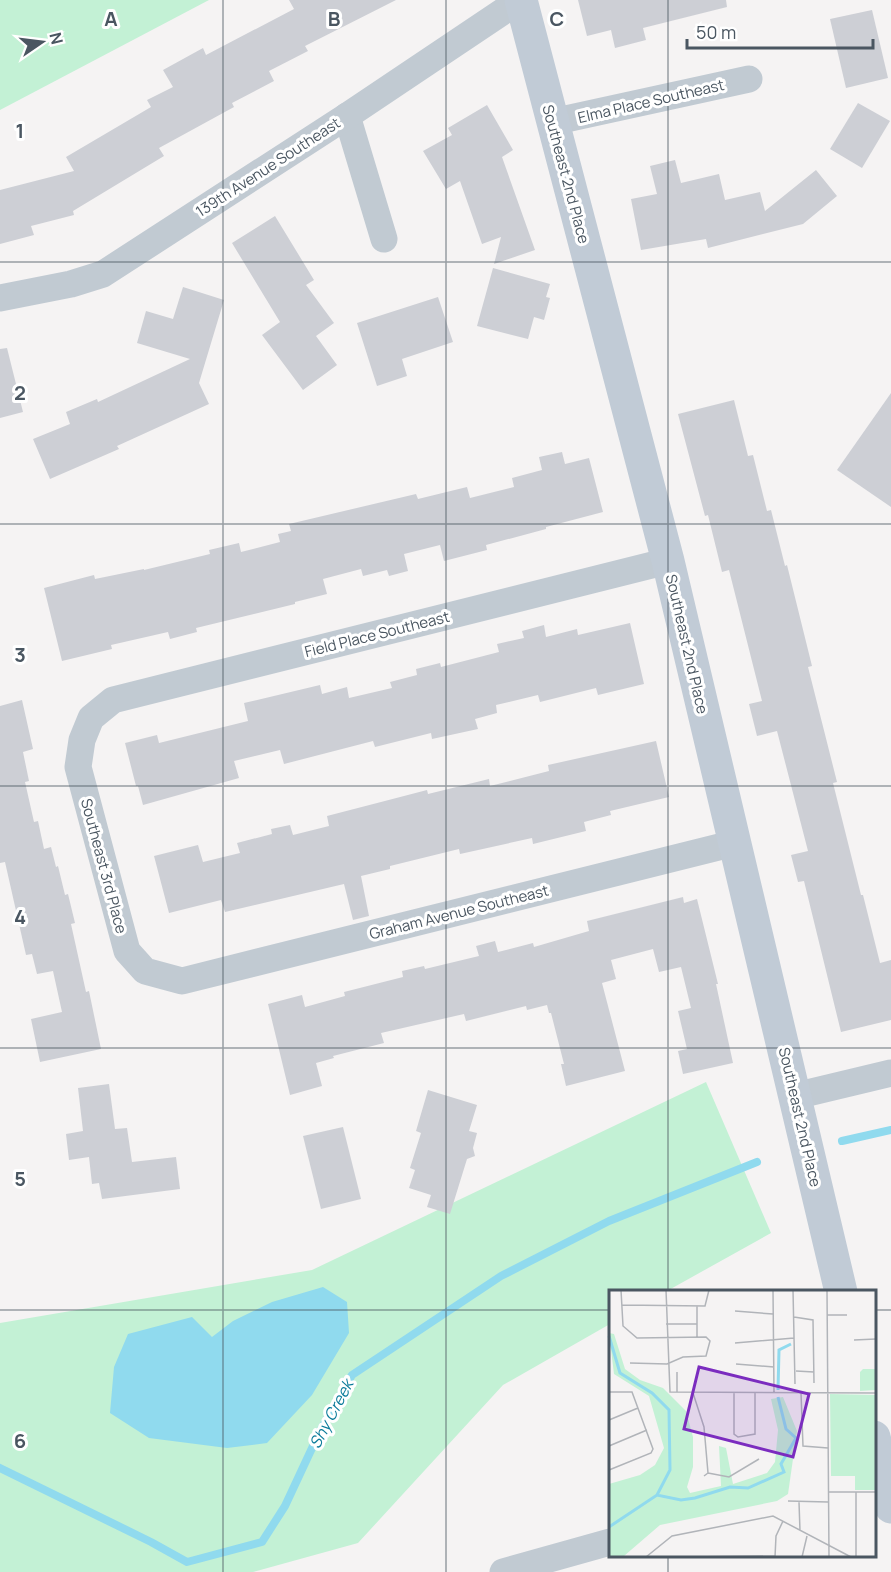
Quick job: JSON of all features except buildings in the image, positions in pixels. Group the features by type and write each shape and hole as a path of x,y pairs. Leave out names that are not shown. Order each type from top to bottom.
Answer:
{"street":[{"name":"139th Avenue Southeast","path":"0,298 71,284 103,274 347,116 520,0"},
{"name":"Southeast 2nd Place","path":"520,0 668,561 841,1290"},
{"name":"Elma Place Southeast","path":"552,122 749,78"},
{"path":"347,116 384,239"},
{"name":"Field Place Southeast","path":"91,718 113,700 668,561"},
{"name":"Southeast 3rd Place","path":"91,718 82,740 78,767 127,951 145,972 182,981"},
{"name":"Graham Avenue Southeast","path":"182,981 735,843"},
{"path":"795,1096 891,1073"},
{"path":"877,1458 891,1507"},
{"path":"503,1572 609,1542"}],"green space":[{"path":"0,0 209,0 0,110"},
{"path":"706,1082 771,1233 669,1290 609,1290 609,1325 503,1385 358,1543 253,1572 0,1572 0,1323 312,1270"}],"water":[{"path":"323,1287 347,1302 349,1333 312,1395 267,1443 227,1448 149,1438 110,1413 114,1367 128,1334 192,1317 212,1337 233,1321 272,1302"}],"waterway":[{"name":"Shy Creek","path":"842,1141 891,1130"},
{"name":"Shy Creek","path":"0,1468 187,1562 262,1542 285,1506 320,1431 352,1375 501,1276 609,1221 757,1162"}]}
